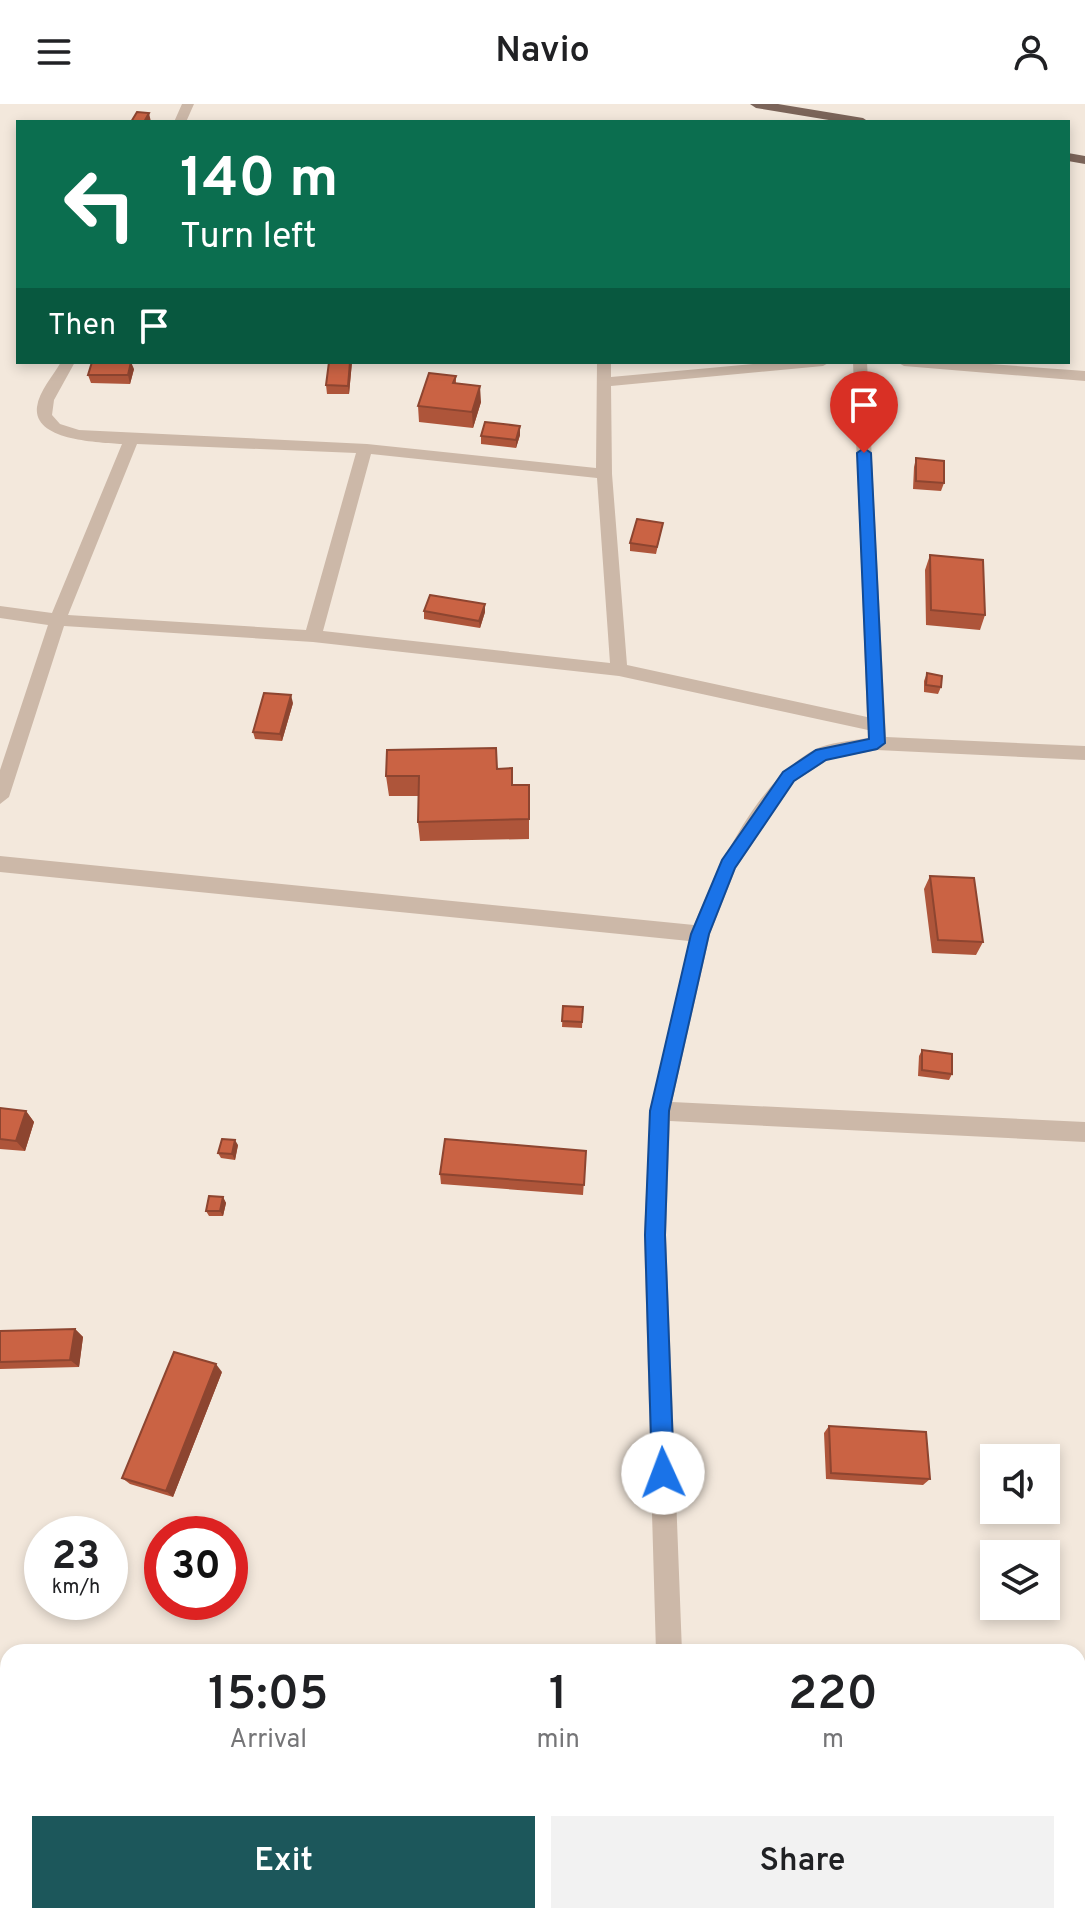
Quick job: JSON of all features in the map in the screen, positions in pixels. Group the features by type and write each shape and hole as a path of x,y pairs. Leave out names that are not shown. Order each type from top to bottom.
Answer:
{"main road":[{"path":"756,104 843,120"}],"street":[{"path":"67,364 46,402 45,419 53,427 66,432 131,440 365,449 604,474"},
{"path":"604,364 604,474 619,670"},
{"path":"605,382 801,364"},
{"path":"860,364 876,734"},
{"path":"930,364 1085,376"},
{"path":"0,797 58,620 131,440"},
{"path":"313,636 365,449"},
{"path":"0,612 58,620 313,636 619,670 876,734 1085,753"},
{"path":"669,1644 655,1235 660,1111 700,934 728,865 788,777 822,754 876,734"},
{"path":"0,864 317,893 700,934"},
{"path":"660,1111 1085,1132"}],"building":[{"path":"137,112 149,113 145,120 132,120"},
{"path":"91,364 131,364 128,375 88,375"},
{"path":"329,364 350,364 348,386 326,385"},
{"path":"429,373 456,376 453,383 480,386 472,412 418,406"},
{"path":"485,422 520,426 516,440 481,436"},
{"path":"916,458 944,461 944,483 916,481"},
{"path":"637,519 663,523 657,547 630,543"},
{"path":"930,555 983,560 985,615 931,610"},
{"path":"430,595 485,604 479,621 424,611"},
{"path":"927,673 942,676 941,687 926,685"},
{"path":"264,693 291,695 280,734 253,732"},
{"path":"496,748 497,769 512,768 512,785 529,785 529,819 418,822 419,776 386,776 387,750"},
{"path":"930,876 974,878 983,942 938,940"},
{"path":"563,1006 583,1007 582,1022 562,1021"},
{"path":"922,1050 952,1054 952,1074 922,1070"},
{"path":"0,1108 26,1111 16,1141 0,1139"},
{"path":"222,1139 235,1140 232,1154 218,1153"},
{"path":"445,1139 586,1151 584,1185 440,1174"},
{"path":"209,1196 223,1197 220,1211 206,1211"},
{"path":"75,1329 70,1360 0,1362 0,1331"},
{"path":"174,1352 216,1364 166,1491 122,1478"},
{"path":"829,1426 926,1432 930,1479 831,1473"}],"route":[{"path":"663,1473 655,1235 660,1111 700,934 728,865 788,777 822,754 877,743 864,453"}]}
